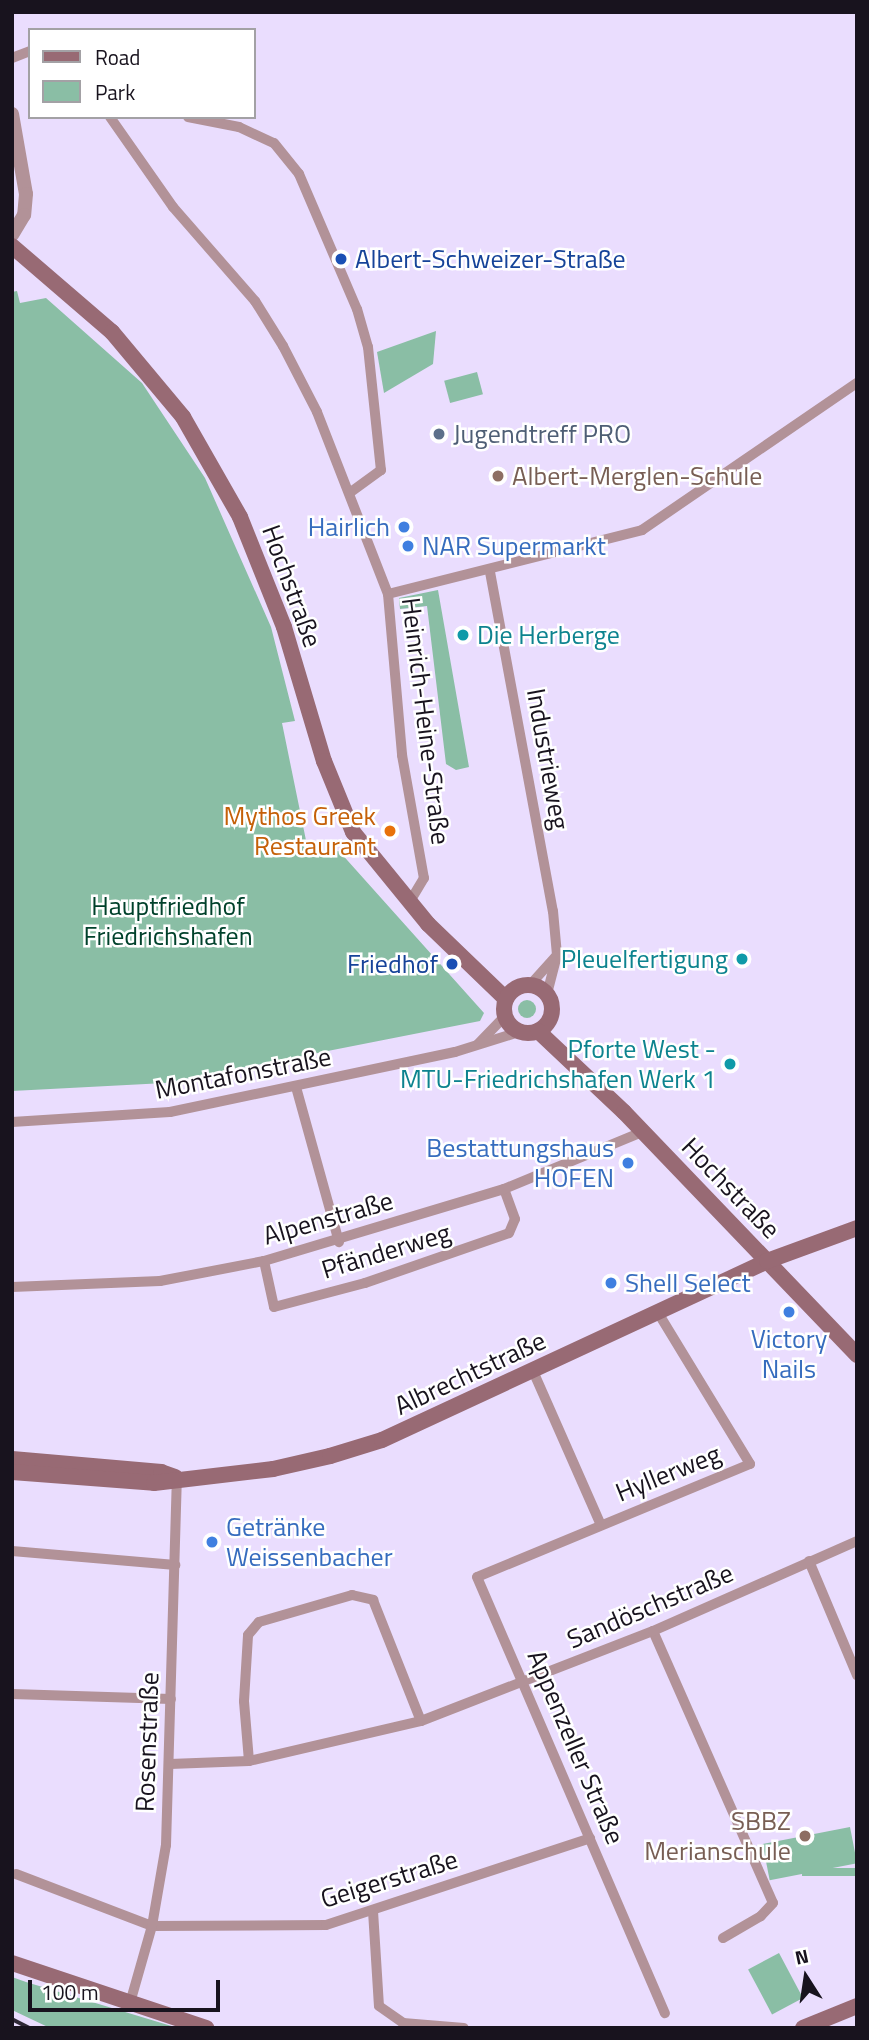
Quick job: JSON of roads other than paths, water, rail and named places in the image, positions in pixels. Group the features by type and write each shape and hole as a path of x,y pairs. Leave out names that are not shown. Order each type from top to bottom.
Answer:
{"main road":[{"name":"Hochstraße","path":"12,246 112,332 183,417 240,516 284,627 339,801 371,860 409,903 480,970 506,999"},
{"name":"Hochstraße","path":"480,970 524,985"},
{"path":"524,985 547,994 551,1016 538,1031 519,1032 505,1016 506,999 524,985"},
{"name":"Hochstraße","path":"551,1016 568,1057"},
{"name":"Hochstraße","path":"538,1031 568,1057 642,1132 857,1355"},
{"name":"Albrechtstraße","path":"12,1472 154,1483 177,1478 273,1469 343,1452 382,1440 767,1261 857,1228"},
{"name":"Albrechtstraße","path":"12,1460 161,1472 177,1478"},
{"path":"12,1962 206,2028"},
{"path":"803,2028 857,2006"}],"street":[{"path":"12,114 26,194 24,215 12,235"},
{"name":"Heinrich-Heine-Straße","path":"111,119 173,207 258,307 317,412 388,594 402,755 424,878 409,903"},
{"path":"198,119 239,127 274,143 299,174 357,309 372,374 381,470 349,493"},
{"path":"388,594 490,572 642,530 857,383"},
{"name":"Industrieweg","path":"490,572 557,955 547,994"},
{"path":"524,985 557,955"},
{"path":"478,1044 505,1016"},
{"name":"Montafonstraße","path":"12,1122 170,1112 296,1087 519,1032"},
{"path":"296,1087 339,1242"},
{"name":"Alpenstraße","path":"12,1287 160,1281 264,1261 339,1242 504,1189 642,1132"},
{"name":"Pfänderweg","path":"264,1261 274,1307 365,1283 509,1234 515,1219 504,1189"},
{"name":"Hyllerweg","path":"477,1577 750,1464 657,1311"},
{"path":"533,1371 601,1525"},
{"name":"Rosenstraße","path":"130,2003 152,1926 166,1845 177,1478"},
{"name":"Sandöschstraße","path":"170,1764 249,1761 421,1721 524,1684 653,1631 857,1541"},
{"path":"12,1551 175,1565"},
{"path":"809,1561 857,1675"},
{"name":"Appenzeller Straße","path":"477,1577 665,2013"},
{"path":"249,1761 244,1700 248,1635 259,1622 352,1595 373,1600 421,1721"},
{"path":"653,1631 773,1903 761,1916 723,1938"},
{"path":"12,1694 171,1699"},
{"name":"Geigerstraße","path":"152,1926 326,1925 590,1838"},
{"path":"16,1874 152,1926"},
{"path":"373,1911 379,2006 404,2023 464,2028"}],"railway":[{"path":"12,2019 30,2028"}],"place":[{"name":"Albert-Schweizer-Straße","path":"341,259"},
{"name":"Jugendtreff PRO","path":"439,434"},
{"name":"Albert-Merglen-Schule","path":"498,476"},
{"name":"Hairlich","path":"404,527"},
{"name":"NAR Supermarkt","path":"408,546"},
{"name":"Die Herberge","path":"463,635"},
{"name":"Mythos Greek Restaurant","path":"390,831"},
{"name":"Pleuelfertigung","path":"742,959"},
{"name":"Friedhof","path":"452,964"},
{"name":"Pforte West - MTU-Friedrichshafen Werk 1","path":"730,1064"},
{"name":"Bestattungshaus HOFEN","path":"628,1163"},
{"name":"Shell Select","path":"611,1283"},
{"name":"Victory Nails","path":"789,1312"},
{"name":"Getränke Weissenbacher","path":"212,1542"},
{"name":"SBBZ Merianschule","path":"805,1836"}],"park label":[{"name":"Hauptfriedhof Friedrichshafen","path":"168,920"}]}
